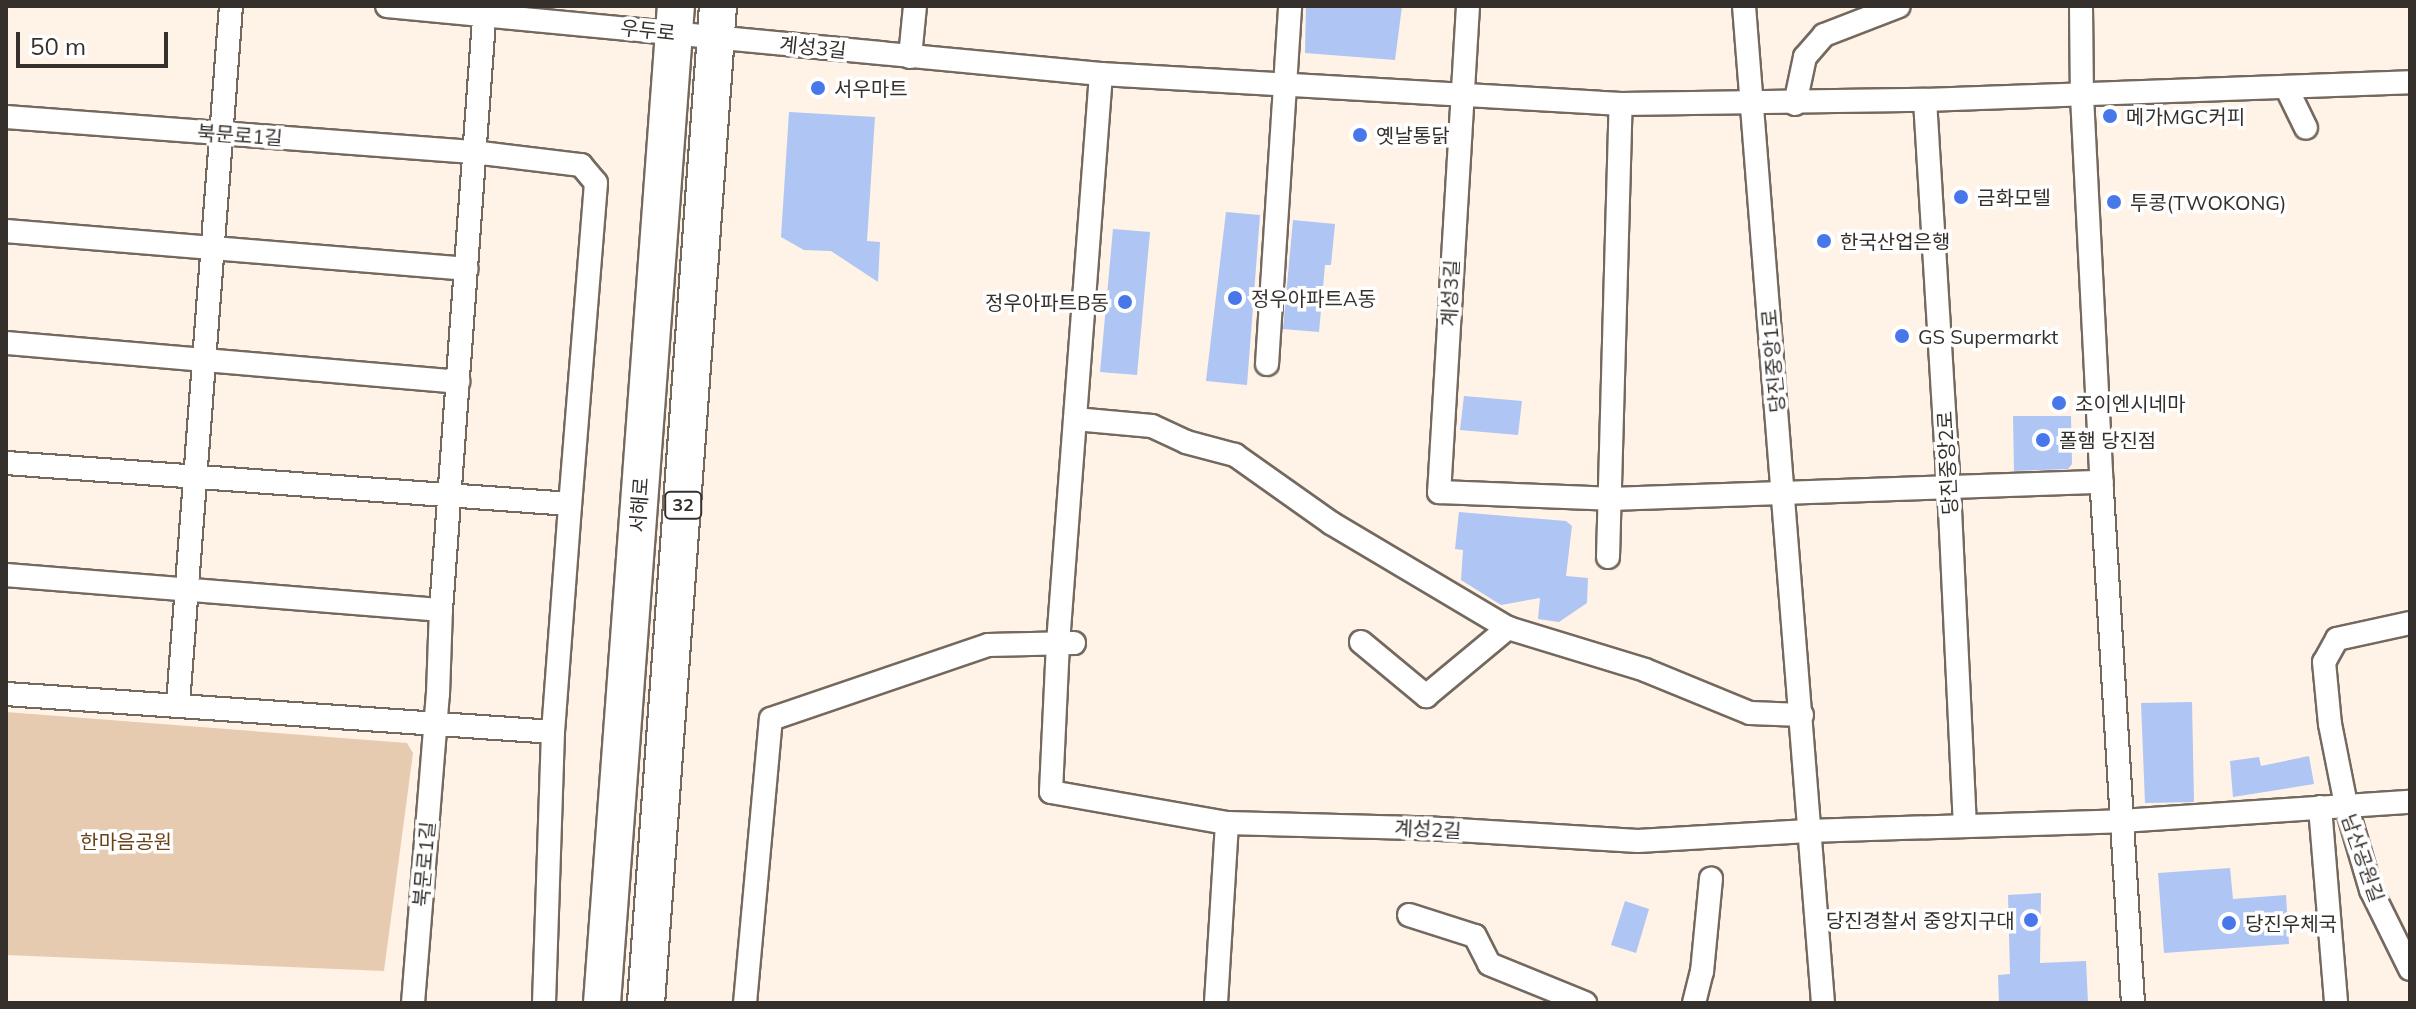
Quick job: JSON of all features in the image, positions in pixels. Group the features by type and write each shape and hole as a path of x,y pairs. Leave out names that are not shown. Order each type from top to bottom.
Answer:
{"main road":[{"name":"서해로","path":"602,1003 675,19"},
{"name":"32","path":"646,1003 718,21"}],"street":[{"path":"178,704 231,6"},
{"name":"우두로","path":"387,6 718,21"},
{"path":"910,57 915,6"},
{"path":"1267,364 1290,6"},
{"name":"계성3길","path":"1468,6 1439,492 1610,499"},
{"name":"당진중앙1로","path":"1744,6 1823,1003"},
{"path":"1795,104 1805,57 1824,35 1899,6"},
{"path":"2081,6 2082,96 2102,482 2133,1003"},
{"name":"북문로1길","path":"413,1003 436,724 441,610 485,10"},
{"name":"계성3길","path":"718,21 910,57 1101,74 1621,104 1750,105"},
{"path":"745,1003 771,719 988,645 1066,643 1075,419 1101,74"},
{"path":"1750,105 2287,89 2410,82"},
{"path":"2287,89 2306,128"},
{"name":"당진중앙2로","path":"1925,100 1949,488 1965,826"},
{"path":"1608,557 1621,104"},
{"name":"북문로1길","path":"6,117 475,152 581,165 596,183 553,732 544,1003"},
{"path":"6,231 466,269"},
{"path":"6,343 458,382"},
{"path":"1075,419 1152,426 1186,442 1235,455 1331,523 1508,628 1645,670 1750,713 1802,715"},
{"path":"6,463 196,475 449,498 570,504"},
{"path":"1610,499 2102,482"},
{"path":"6,575 187,592 441,610"},
{"path":"1808,831 2121,821 2346,805 2330,724 2324,662 2337,639 2410,623"},
{"path":"1361,642 1426,696 1508,628"},
{"name":"계성2길","path":"1066,643 1051,792 1227,823 1424,828 1638,841 1808,831"},
{"path":"6,694 553,732"},
{"name":"남산공원길","path":"2410,802 2346,805 2371,890 2404,946 2410,969"},
{"path":"2320,807 2336,1003"},
{"path":"1216,1003 1227,823"},
{"path":"1694,1003 1702,972 1711,878"},
{"path":"1409,915 1475,936 1489,964 1585,1003"}],"green space":[{"name":"한마음공원","path":"6,712 407,743 413,753 384,971 6,955"}],"building":[{"path":"1306,6 1402,6 1395,60 1305,53"},
{"path":"789,112 875,117 867,241 880,242 878,282 831,251 804,250 781,237"},
{"name":"정우아파트A동","path":"1226,212 1260,215 1247,385 1206,381"},
{"path":"1293,220 1335,224 1331,265 1325,265 1319,332 1283,329"},
{"name":"정우아파트B동","path":"1113,229 1150,232 1137,375 1100,372"},
{"path":"1464,396 1522,401 1518,435 1460,430"},
{"name":"폴햄 당진점","path":"2013,416 2071,416 2072,464 2068,469 2014,471"},
{"path":"1459,512 1566,521 1572,526 1566,576 1588,578 1587,603 1559,622 1538,619 1540,598 1501,605 1461,580 1463,550 1455,549"},
{"path":"2192,702 2194,802 2145,803 2141,703"},
{"path":"2309,756 2314,784 2233,797 2230,761 2259,757 2261,766"},
{"path":"2230,868 2233,899 2286,895 2289,944 2164,953 2158,873"},
{"path":"2041,893 2040,963 2086,961 2088,1003 1999,1003 1998,975 2010,974 2008,895"},
{"path":"1625,901 1649,909 1636,953 1611,945"}],"place":[{"name":"서우마트","path":"818,88"},
{"name":"메가MGC커피","path":"2110,116"},
{"name":"옛날통닭","path":"1360,135"},
{"name":"금화모텔","path":"1961,197"},
{"name":"투콩(TWOKONG)","path":"2114,202"},
{"name":"한국산업은행","path":"1824,241"},
{"name":"정우아파트A동","path":"1235,298"},
{"name":"정우아파트B동","path":"1125,302"},
{"name":"GS Supermarkt","path":"1902,336"},
{"name":"조이엔시네마","path":"2059,403"},
{"name":"폴햄 당진점","path":"2043,440"},
{"name":"당진경찰서 중앙지구대","path":"2031,920"},
{"name":"당진우체국","path":"2229,923"}]}
